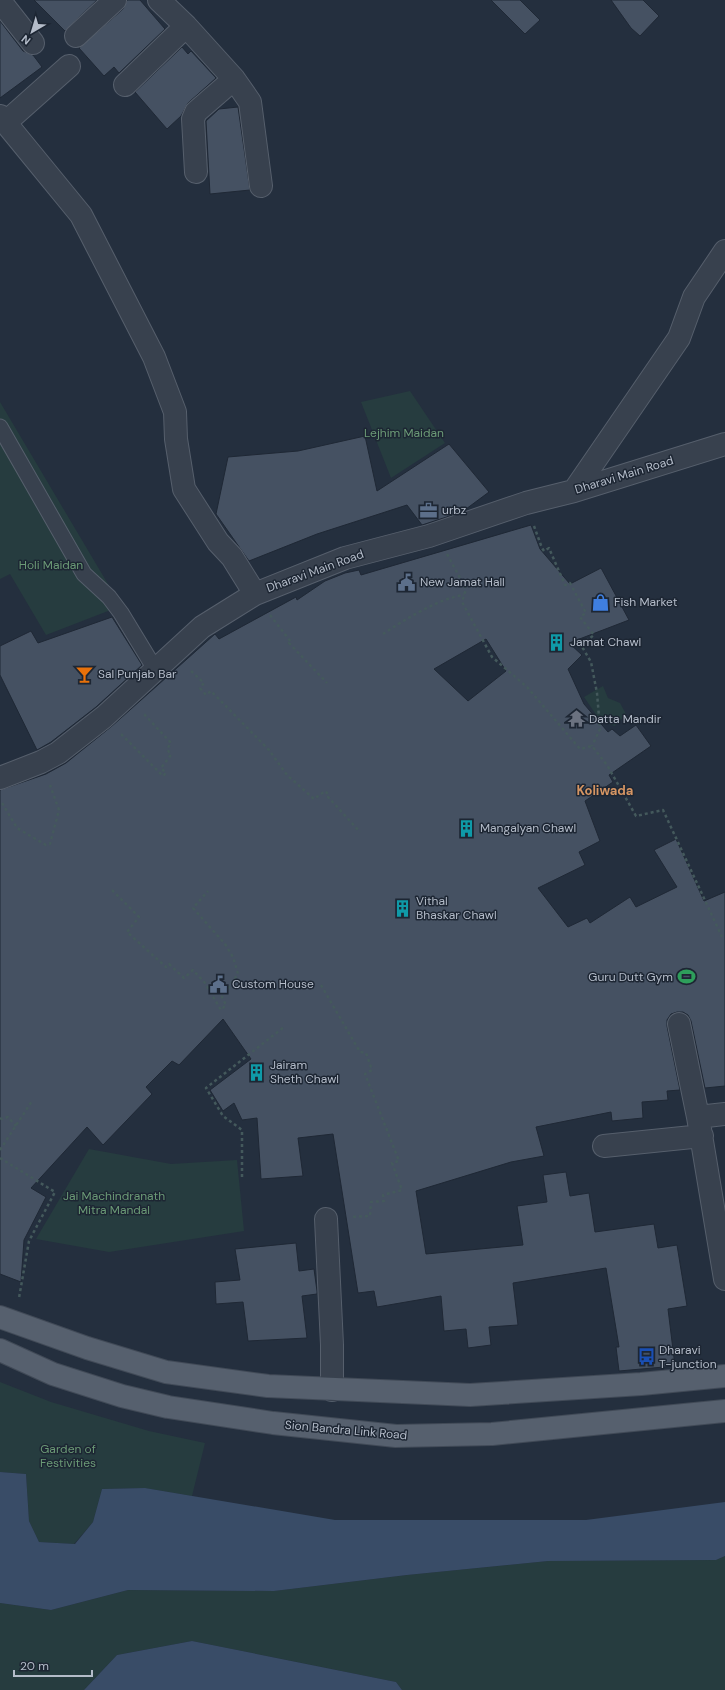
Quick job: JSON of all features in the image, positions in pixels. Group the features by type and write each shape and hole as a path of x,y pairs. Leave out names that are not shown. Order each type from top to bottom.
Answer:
{"main road":[{"path":"0,1317 88,1348 166,1372 268,1386 470,1395 641,1384 725,1376"},
{"name":"Sion Bandra Link Road","path":"0,1350 53,1374 158,1404 273,1423 396,1436 492,1434 725,1411"},
{"path":"158,1404 166,1372"},
{"path":"641,1384 646,1419"}],"street":[{"path":"76,36 115,0"},
{"path":"159,0 186,26 234,79 250,102 261,186"},
{"path":"0,1 33,43"},
{"path":"125,85 186,26"},
{"path":"69,66 2,120 81,215 154,357 175,412 176,440 184,490 218,542 232,556 254,594"},
{"path":"196,172 193,119 196,112 234,79"},
{"path":"574,491 679,338 694,297 725,251"},
{"name":"Dharavi Main Road","path":"0,778 41,762 58,753 104,717 173,652 202,627 254,594 345,558 436,533 526,503 574,491 725,444"},
{"path":"679,1024 720,1219 725,1279"},
{"path":"604,1146 700,1126 725,1114"},
{"path":"326,1219 332,1330 332,1390"}],"lane":[{"path":"0,427 84,574 109,596 122,613 155,669"}],"path":[{"path":"436,533 466,589 462,602 492,657 527,687 580,750 592,746 600,729 597,694 591,662 581,645 594,635 580,617 586,613 570,583 565,585 549,548 544,551 542,548 526,503"},
{"path":"254,594 291,642 289,643 327,683"},
{"path":"383,634 428,608 455,596 464,595"},
{"path":"173,652 204,683 200,688 206,695 211,691 269,750 287,775 314,799 325,791 329,795 328,797 360,832"},
{"path":"104,717 163,776 166,773 161,768 171,755 166,748 171,743 127,696"},
{"path":"592,746 607,765 636,816 663,810 722,937"},
{"path":"0,800 17,828 46,845 50,844 59,810 41,762"},
{"path":"112,890 139,917 127,932 156,959 166,967 169,964 184,978 193,970 205,983 221,1010 226,1005 222,996 238,974 233,957 225,944 193,908 208,891"},
{"path":"321,985 360,1052 366,1053 372,1070 365,1074 399,1161 392,1163 402,1190 383,1196 384,1201 371,1202 370,1216 326,1219"},
{"path":"242,1177 242,1130 223,1116 206,1088 284,1027"},
{"path":"0,1150 32,1101"},
{"path":"0,1118 8,1118 16,1126"},
{"path":"0,1158 55,1192 29,1241 18,1306"}],"green space":[{"name":"Lejhim Maidan","path":"410,391 445,443 391,478 361,402"},
{"name":"Holi Maidan","path":"0,402 121,606 46,635 10,574 0,579"},
{"path":"603,686 608,698 620,703 626,714 615,726 601,722 584,697"},
{"name":"Jai Machindranath Mitra Mandal","path":"89,1149 171,1164 237,1160 244,1231 109,1252 36,1239"},
{"name":"Garden of Festivities","path":"0,1382 51,1402 149,1431 205,1443 192,1496 145,1488 102,1489 93,1522 74,1544 39,1542 29,1521 26,1474 0,1472"},
{"path":"725,1556 725,1690 402,1690 396,1682 192,1641 117,1655 84,1690 0,1690 0,1603 51,1610 128,1590 274,1591 407,1575 548,1561 716,1560"}],"water":[{"path":"0,1472 26,1474 29,1521 39,1542 75,1544 93,1522 102,1489 145,1488 335,1520 586,1520 725,1502 725,1556 716,1560 548,1561 407,1575 274,1591 128,1590 51,1610 0,1603"},
{"path":"192,1641 396,1682 402,1690 84,1690 117,1655"}],"building":[{"path":"34,0 97,0 65,31"},
{"path":"127,0 140,0 165,29 119,73 114,67 104,76 79,48 123,9"},
{"path":"491,0 520,0 540,20 525,34"},
{"path":"611,0 643,0 659,16 640,36 631,28"},
{"path":"0,21 23,51 33,55 42,67 0,98"},
{"path":"182,47 188,54 191,51 216,78 188,103 181,116 167,129 135,92"},
{"path":"238,107 250,190 210,194 206,121 219,109"},
{"path":"365,436 377,491 449,444 489,492 462,512 422,525 407,505 317,534 249,561 216,514 228,457 298,451"},
{"path":"531,525 540,549 570,584 601,568 629,620 569,643 582,655 568,669 584,704 608,732 612,729 620,736 636,725 651,746 609,775 613,782 585,801 600,841 579,852 585,865 538,888 568,927 587,918 590,923 630,897 636,907 677,887 654,850 676,839 704,901 725,892 725,1086 705,1088 691,1021 688,1015 683,1012 671,1014 667,1020 667,1026 680,1090 667,1091 668,1100 642,1102 643,1118 612,1121 611,1112 536,1127 544,1156 511,1162 416,1191 426,1254 523,1245 517,1206 547,1202 543,1175 566,1172 570,1196 589,1193 595,1232 654,1224 658,1248 677,1245 687,1306 668,1309 675,1366 619,1371 616,1347 619,1347 606,1268 513,1283 518,1325 489,1327 491,1345 468,1348 466,1329 444,1331 441,1296 377,1307 374,1291 358,1293 333,1134 298,1138 303,1176 261,1179 257,1118 242,1120 234,1103 223,1111 210,1090 251,1059 223,1019 179,1065 172,1061 146,1087 152,1094 103,1145 87,1127 31,1188 46,1197 24,1240 21,1282 0,1274 0,790 46,774 66,763 112,726 215,634 219,639 296,597 297,600 325,581 345,573 359,570 361,575","holes":["486,639 506,671 468,701 434,669"]},
{"name":"Sal Punjab Bar","path":"112,617 142,665 96,707 51,742 37,750 0,675 0,646 31,631 38,643"},
{"path":"296,1243 299,1271 314,1269 317,1291 317,1294 302,1296 307,1338 248,1341 243,1302 216,1304 215,1282 240,1280 235,1249"}],"place":[{"name":"urbz","path":"429,510"},
{"name":"New Jamat Hall","path":"407,582"},
{"name":"Fish Market","path":"601,602"},
{"name":"Jamat Chawl","path":"557,642"},
{"name":"Sal Punjab Bar","path":"85,674"},
{"name":"Datta Mandir","path":"576,719"},
{"name":"Mangalyan Chawl","path":"467,828"},
{"name":"Vithal Bhaskar Chawl","path":"403,908"},
{"name":"Guru Dutt Gym","path":"686,977"},
{"name":"Custom House","path":"219,984"},
{"name":"Jairam Sheth Chawl","path":"257,1072"},
{"name":"Dharavi T-junction","path":"646,1357"}],"district":[{"name":"Koliwada","path":"605,790"}]}
